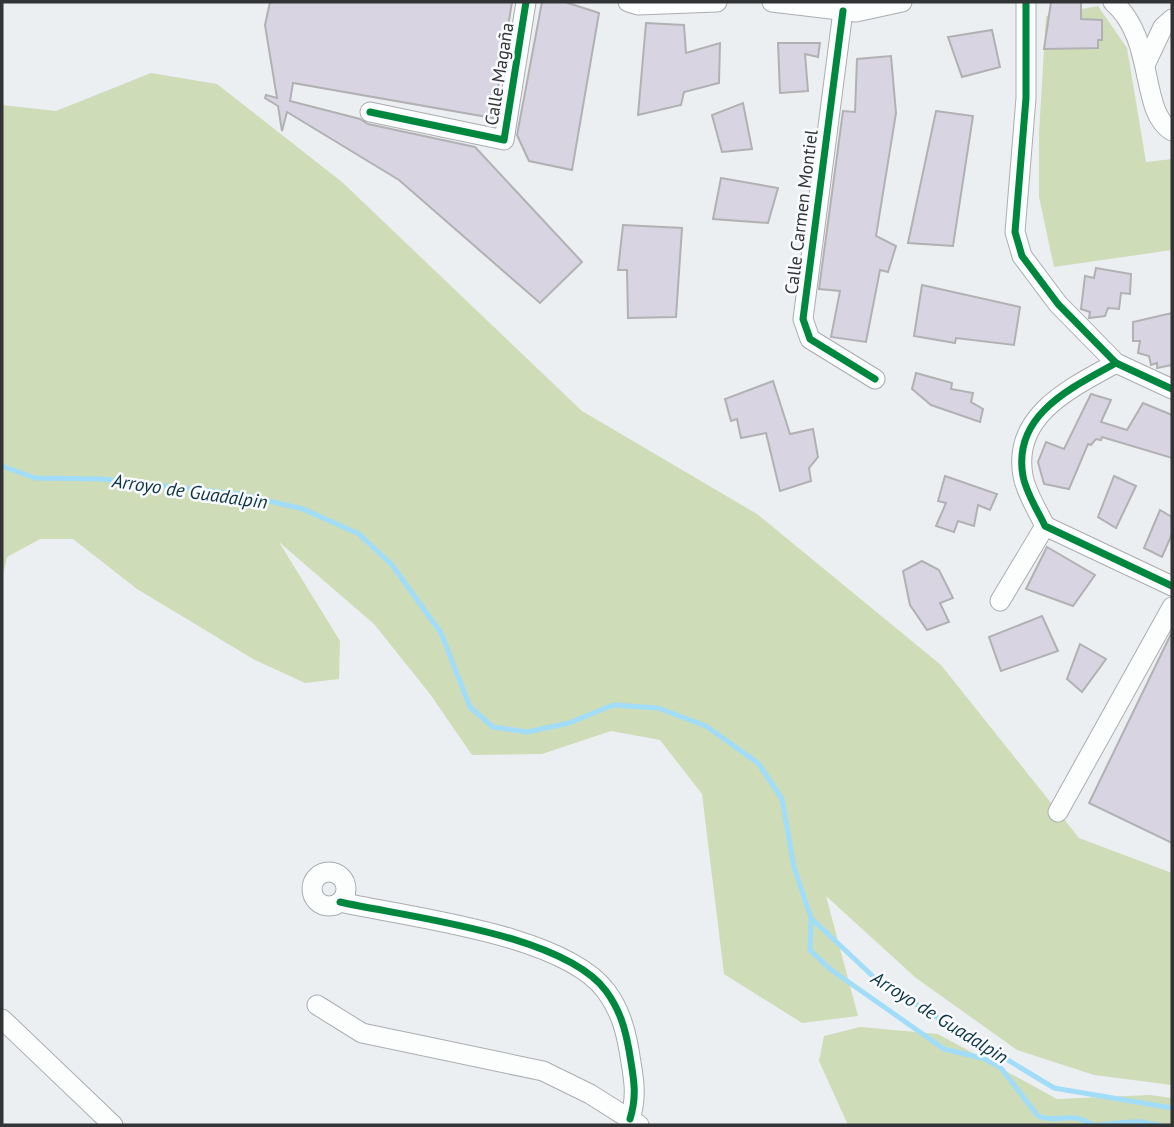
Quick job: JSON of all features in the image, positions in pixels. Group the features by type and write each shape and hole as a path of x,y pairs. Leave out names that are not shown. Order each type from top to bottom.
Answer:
{"street":[{"name":"Calle Magaña","path":"370,112 504,140 526,2"},
{"path":"628,2 638,5 717,2"},
{"path":"772,2 843,11 865,11 902,2"},
{"path":"1026,2 1026,98 1014,232 1022,256 1058,304 1116,363 1172,390"},
{"path":"1117,5 1146,22 1168,23 1146,63"},
{"path":"1117,5 1138,34 1154,111 1164,126 1172,131"},
{"name":"Calle Carmen Montiel","path":"843,11 803,319 810,339 875,379"},
{"path":"1116,363 1058,396 1034,420 1021,445 1023,478 1045,526 1172,586"},
{"path":"1000,601 1045,526"},
{"path":"1058,812 1172,607"},
{"path":"317,1005 362,1033 543,1071 635,1122 637,1098 624,1022 606,990 592,977 577,966 528,945 474,928 340,902"},
{"path":"2,1020 113,1125"}],"green space":[{"path":"1098,6 1127,48 1146,162 1172,159 1172,250 1054,267 1039,197 1039,133 1046,16"},
{"path":"151,73 217,84 342,182 582,411 757,514 941,665 1079,838 1172,873 1172,1085 1094,1075 1017,1050 916,978 826,896 858,1016 802,1023 724,974 702,794 660,740 611,731 542,754 472,755 430,694 374,624 279,542 340,641 339,679 305,683 253,659 137,589 73,539 40,539 7,557 2,579 2,105 56,111"},
{"path":"860,1027 938,1034 1057,1099 1150,1095 1172,1098 1172,1125 848,1125 819,1061 824,1036"}],"water":[{"path":"1140,1119 1172,1125 1089,1125 1105,1122"}],"building":[{"path":"270,2 512,2 493,118 293,83 290,101 360,119 368,124 475,147 582,262 540,303 399,180 287,112 282,131 278,106 265,98 266,95 277,98 265,25"},
{"path":"542,2 565,2 599,13 572,170 529,161 517,135"},
{"path":"1051,2 1081,2 1081,19 1102,20 1102,40 1098,40 1098,48 1044,49"},
{"path":"646,23 684,25 686,53 720,43 719,83 684,92 681,105 638,115"},
{"path":"992,30 1000,67 962,77 948,37"},
{"path":"778,43 820,43 818,57 805,54 808,91 780,93"},
{"path":"891,56 896,113 876,236 896,246 888,272 880,270 866,342 831,337 840,291 819,289 843,111 855,112 857,59"},
{"path":"743,103 752,149 722,152 712,115"},
{"path":"936,111 973,116 953,246 908,243"},
{"path":"721,178 778,188 768,223 713,219"},
{"path":"623,225 682,228 676,317 628,318 627,270 618,270"},
{"path":"1096,268 1131,274 1130,294 1121,293 1119,309 1108,308 1105,316 1089,318 1090,312 1081,309 1085,276 1094,278"},
{"path":"922,285 1020,307 1014,345 956,338 955,343 914,336"},
{"path":"1172,313 1172,365 1157,368 1157,363 1151,365 1149,356 1138,353 1140,341 1133,341 1133,322"},
{"path":"916,373 952,383 951,389 973,393 971,402 983,409 980,422 931,405 912,389"},
{"path":"773,381 790,434 813,429 818,457 809,468 811,481 780,491 766,433 741,438 737,419 731,421 725,399"},
{"path":"1091,394 1111,400 1101,422 1127,430 1143,403 1172,415 1172,458 1102,437 1091,445 1088,444 1069,489 1044,484 1038,462 1046,442 1064,449"},
{"path":"945,476 997,494 990,510 978,505 974,526 958,521 954,532 936,526 946,503 938,501"},
{"path":"1114,476 1136,486 1116,528 1098,517"},
{"path":"1160,510 1172,517 1172,534 1162,557 1144,548"},
{"path":"1047,547 1095,575 1073,606 1026,589"},
{"path":"922,561 939,570 953,598 940,603 949,622 927,630 910,605 903,571"},
{"path":"1042,616 1058,651 1001,671 989,637"},
{"path":"1172,632 1172,843 1089,803"},
{"path":"1080,644 1106,659 1082,692 1067,679"}],"waterway":[{"name":"Arroyo de Guadalpin","path":"2,466 35,478 102,479 239,494 303,509 359,534 392,565 441,633 470,707 493,727 527,732 569,723 613,705 658,708 706,726 758,763 782,799 794,867 811,918 879,982 1054,1088 1172,1108"},
{"path":"811,918 810,950 830,969 944,1049 985,1059 1000,1067 1038,1116 1051,1119 1077,1118 1093,1125"}],"cycle path":[{"path":"370,112 504,140 526,2"},
{"path":"1026,2 1026,98 1015,232 1022,256 1058,304 1116,363 1172,389"},
{"path":"843,11 803,319 810,339 875,379"},
{"path":"1116,363 1064,394 1036,420 1027,436 1022,455 1023,476 1029,495 1045,526 1172,586"},
{"path":"340,902 482,931 556,955 585,971 606,991 624,1027 634,1084 630,1119"}]}
